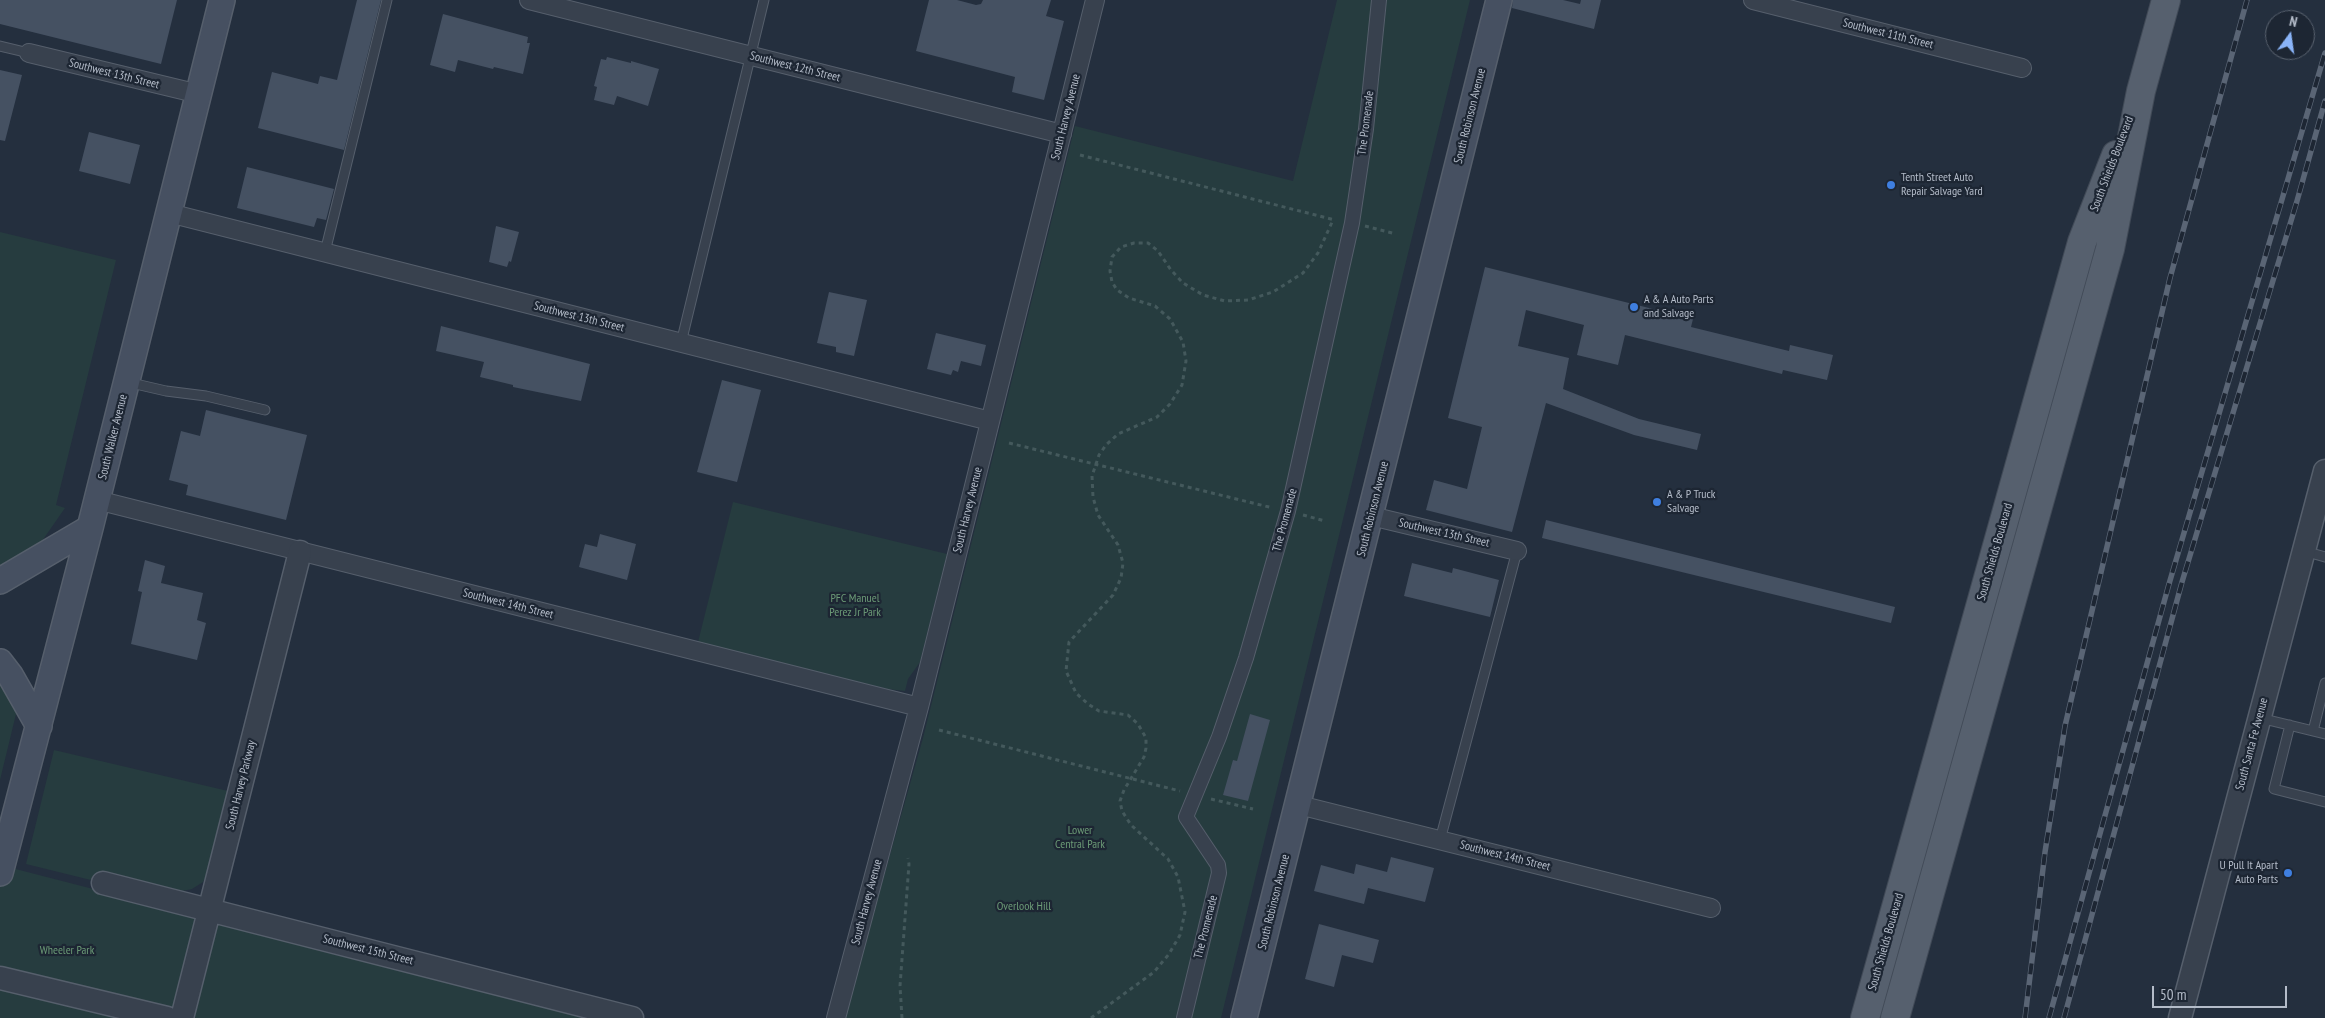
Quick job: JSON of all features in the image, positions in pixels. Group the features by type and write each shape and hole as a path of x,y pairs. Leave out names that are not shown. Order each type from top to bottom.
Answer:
{"main road":[{"name":"South Walker Avenue","path":"0,873 90,528 222,0"},
{"name":"South Robinson Avenue","path":"1244,1018 1299,805 1499,0"},
{"name":"South Shields Boulevard","path":"1895,1018 2110,249 2141,91 2166,0"},
{"name":"South Shields Boulevard","path":"1864,1018 2082,242 2141,91"},
{"path":"0,580 90,528"},
{"path":"0,662 10,675 39,726"}],"street":[{"name":"Southwest 12th Street","path":"529,0 1062,134"},
{"name":"South Harvey Avenue","path":"836,1018 919,707 1095,0"},
{"name":"The Promenade","path":"1184,1018 1219,872 1218,865 1186,817 1219,737 1246,658 1288,511 1352,222 1366,129 1379,0"},
{"name":"Southwest 11th Street","path":"1753,0 2022,68"},
{"name":"Southwest 13th Street","path":"29,53 199,94"},
{"name":"Southwest 13th Street","path":"169,213 990,421"},
{"name":"South Santa Fe Avenue","path":"2180,1018 2260,718 2314,554 2325,471"},
{"name":"Southwest 14th Street","path":"97,500 919,707"},
{"name":"Southwest 13th Street","path":"1371,516 1516,551"},
{"name":"South Harvey Parkway","path":"182,1018 300,552"},
{"name":"Southwest 14th Street","path":"1299,805 1711,908"},
{"name":"Southwest 15th Street","path":"104,883 600,1014 632,1018"},
{"path":"0,978 153,1016"}],"lane":[{"path":"325,252 387,0"},
{"path":"682,343 764,0"},
{"path":"0,46 29,53"},
{"path":"127,382 166,391 206,396 266,410"},
{"path":"1440,840 1516,551"},
{"path":"2313,731 2325,683"},
{"path":"2260,718 2325,734"},
{"path":"2290,725 2274,789 2325,802"}],"path":[{"path":"1080,155 1333,220 1352,222 1396,234"},
{"path":"1091,1018 1154,972 1169,954 1180,935 1185,912 1178,877 1168,858 1131,825 1122,811 1120,801 1130,778 1144,757 1146,738 1138,724 1128,715 1099,710 1076,694 1066,671 1069,642 1113,595 1121,578 1123,563 1118,545 1098,515 1093,497 1092,476 1099,455 1112,440 1137,424 1157,417 1170,404 1182,385 1186,361 1183,342 1170,319 1155,306 1129,298 1116,290 1110,272 1112,258 1121,248 1134,243 1148,244 1158,251 1183,283 1203,295 1225,301 1248,300 1273,292 1303,272 1318,253 1333,220"},
{"path":"1009,443 1325,521"},
{"path":"939,730 1254,809"},
{"path":"900,1017 900,986 908,858"}],"green space":[{"name":"Lower Central Park","path":"1337,0 1470,0 1221,1018 844,1018 923,738 1075,126 1293,181"},
{"path":"0,232 116,260 56,505 65,508 42,541 28,554 0,573"},
{"name":"PFC Manuel Perez Jr Park","path":"733,502 947,554 920,662 908,679 905,691 887,689 698,642"},
{"path":"0,680 12,699 16,714 0,780"},
{"path":"54,750 228,791 207,875 203,882 192,889 182,891 180,902 26,864"},
{"name":"Wheeler Park","path":"0,865 594,1018 0,1018"}],"building":[{"path":"0,0 177,0 161,64 0,24"},
{"path":"357,0 381,0 344,150 258,128 272,72 318,84 320,76 337,80"},
{"path":"929,0 957,0 976,5 981,4 983,0 1051,0 1046,16 1064,21 1044,100 1012,92 1015,77 916,51"},
{"path":"1513,0 1563,0 1580,4 1581,0 1601,0 1594,29 1512,8"},
{"path":"443,14 528,37 527,43 530,43 523,74 458,60 455,72 430,65"},
{"path":"607,57 659,69 648,106 617,96 614,105 594,100 597,87 594,86 601,59 606,60"},
{"path":"0,70 22,75 5,141 0,140"},
{"path":"89,132 140,145 130,184 79,171"},
{"path":"247,167 334,189 326,220 317,218 314,227 237,208"},
{"path":"496,226 519,232 511,262 509,261 507,267 489,262"},
{"path":"1485,267 1693,319 1691,327 1789,351 1790,345 1833,355 1827,380 1783,370 1782,374 1625,335 1618,365 1577,355 1584,325 1526,310 1518,346 1569,358 1563,389 1639,419 1701,434 1697,450 1634,435 1546,403 1512,532 1426,510 1434,480 1467,489 1482,427 1448,418"},
{"path":"829,292 867,300 854,356 836,352 836,347 817,343"},
{"path":"441,326 590,364 581,401 513,387 513,385 480,377 484,362 436,351"},
{"path":"936,333 986,345 981,366 961,361 958,372 953,370 951,375 927,369"},
{"path":"722,380 761,390 737,482 697,472"},
{"path":"206,410 307,435 286,520 186,495 188,485 169,480 181,431 200,436"},
{"path":"1546,520 1895,607 1891,623 1542,538"},
{"path":"600,534 636,544 627,580 579,567 585,544 597,547"},
{"path":"145,560 165,566 161,583 203,593 197,620 206,623 197,660 131,644 142,592 138,591"},
{"path":"1412,563 1452,573 1453,568 1499,580 1490,617 1404,596"},
{"path":"1250,714 1270,720 1248,801 1223,795 1233,760 1237,761"},
{"path":"1391,857 1434,868 1425,902 1368,888 1364,904 1314,891 1321,865 1354,874 1356,864 1387,872"},
{"path":"1319,924 1379,940 1373,963 1342,955 1334,987 1305,979"}],"railway":[{"path":"2025,1018 2045,852 2065,726 2170,278 2247,0"},
{"path":"2049,1018 2169,584 2325,53"},
{"path":"2064,1018 2182,582 2297,201 2325,101"}],"place":[{"name":"Tenth Street Auto Repair Salvage Yard","path":"1891,185"},
{"name":"A & A Auto Parts and Salvage","path":"1634,307"},
{"name":"A & P Truck Salvage","path":"1657,502"},
{"name":"U Pull It Apart Auto Parts","path":"2288,873"}],"park label":[{"name":"Overlook Hill","path":"1024,907"}]}
